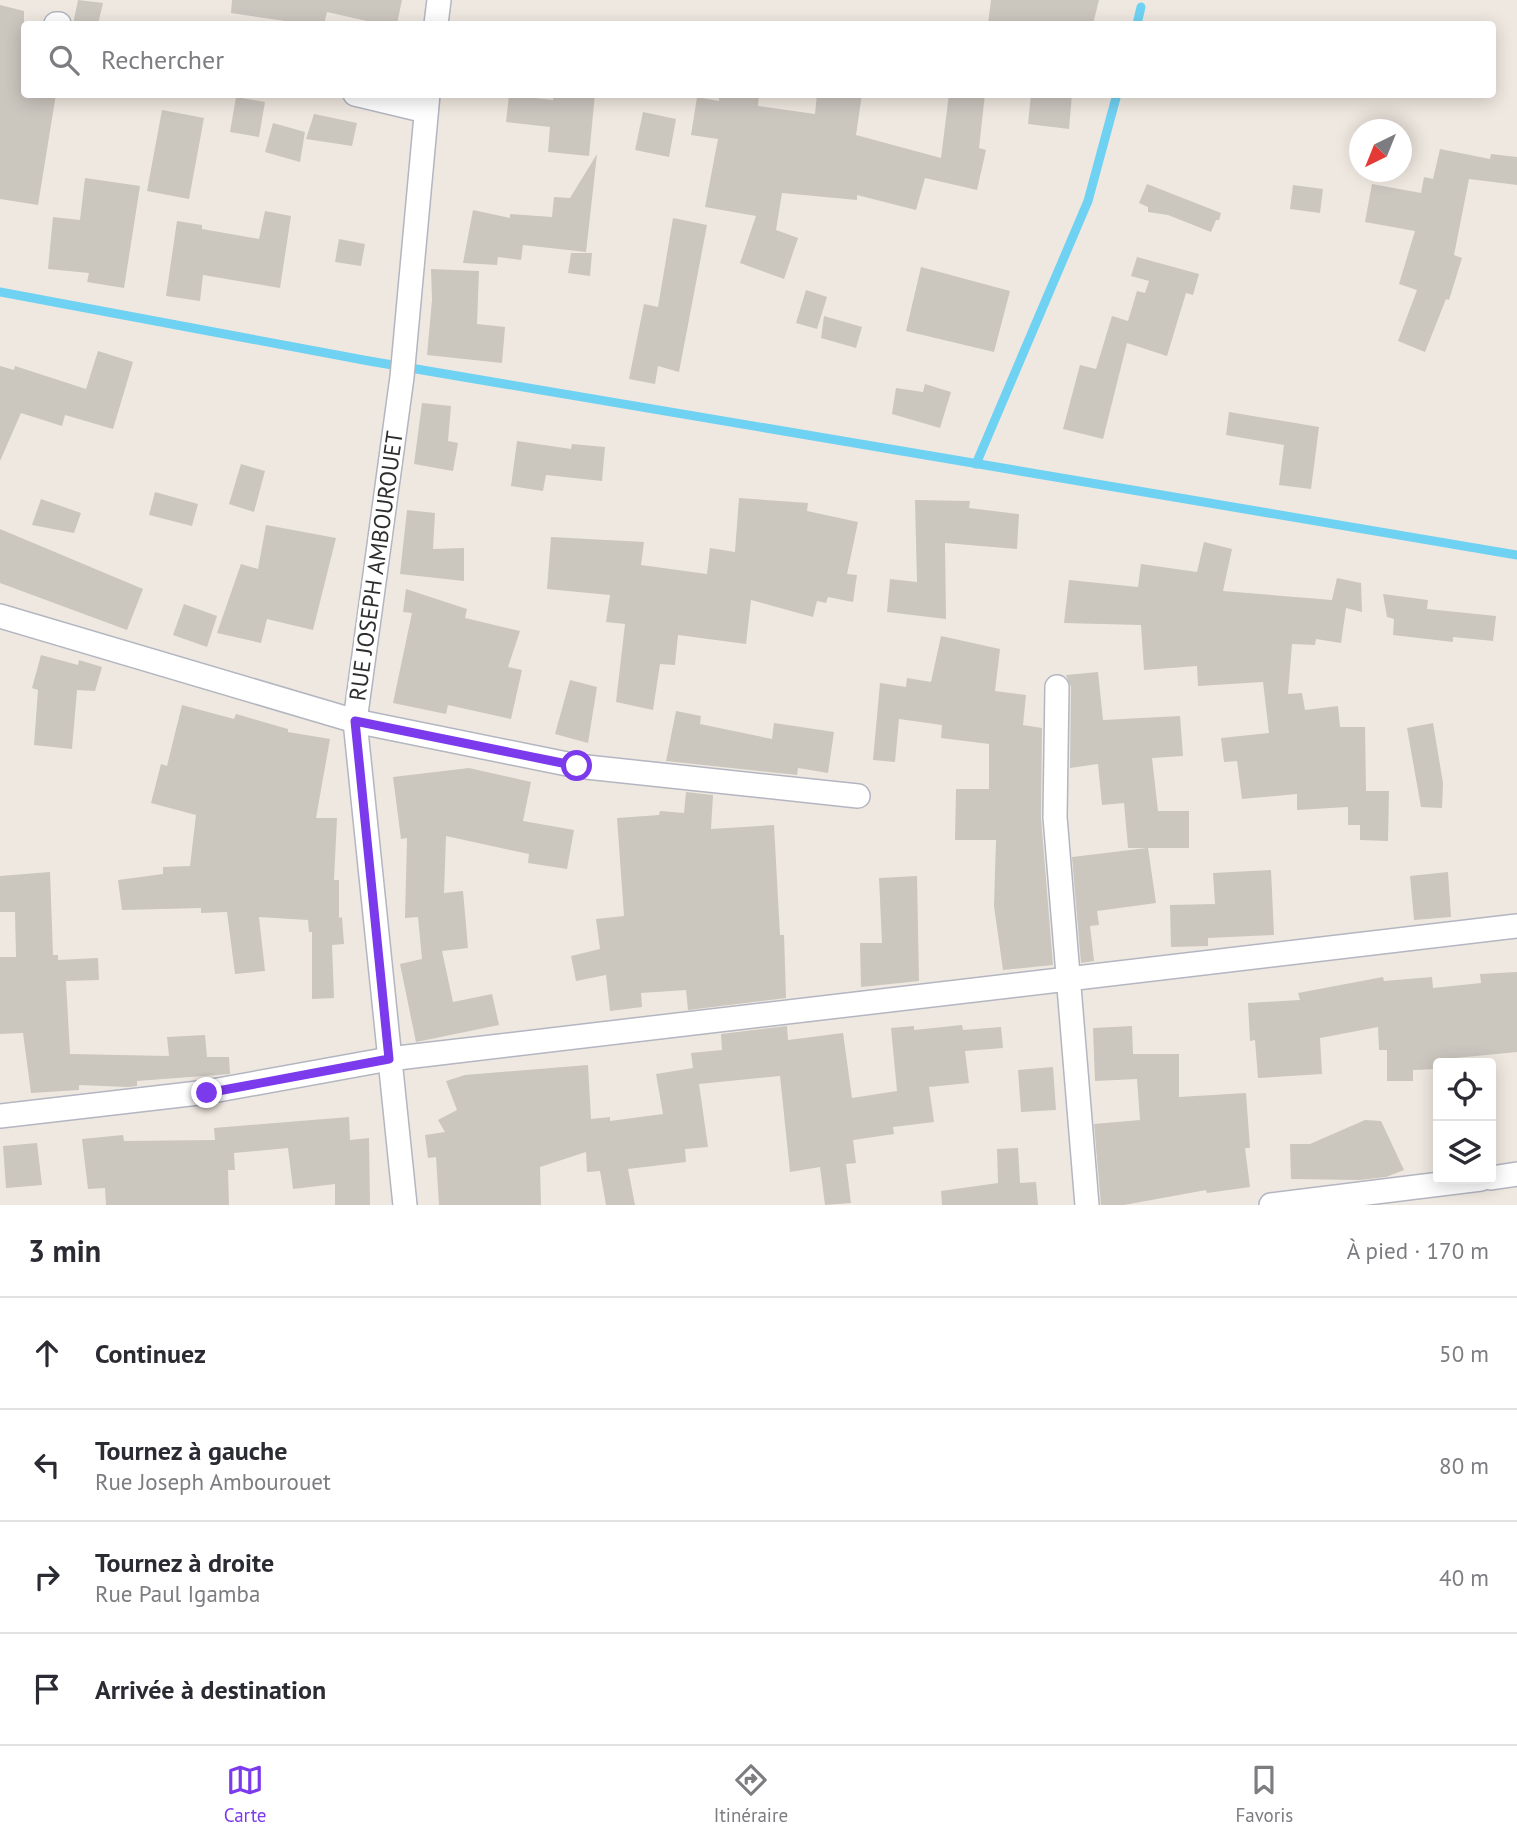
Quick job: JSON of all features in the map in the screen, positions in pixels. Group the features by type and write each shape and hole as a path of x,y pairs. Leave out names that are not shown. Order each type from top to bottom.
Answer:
{"street":[{"path":"436,21 439,0"},
{"path":"387,98 427,103"},
{"name":"RUE JOSEPH AMBOUROUET","path":"405,1205 355,721 402,377 427,103"},
{"path":"0,616 355,721 577,766 858,796"},
{"path":"1057,687 1055,817 1087,1205"},
{"path":"0,1116 207,1093 389,1059 1517,926"},
{"path":"1496,1177 1517,1174"},
{"path":"1271,1205 1321,1202 1446,1184"}],"building":[{"path":"78,0 103,3 99,21 74,21"},
{"path":"232,0 402,0 398,21 367,21 327,12 325,21 285,21 231,13"},
{"path":"991,0 1099,0 1094,21 988,21"},
{"path":"0,5 24,11 24,21 21,21 21,98 55,98 38,205 0,199"},
{"path":"236,98 265,102 259,137 230,132"},
{"path":"509,98 595,98 589,156 548,152 550,127 506,122"},
{"path":"697,98 719,101 719,98 759,98 758,106 815,114 817,98 861,98 856,135 941,158 948,98 985,98 979,148 986,150 977,190 925,178 916,210 857,195 857,200 782,193 776,230 798,238 784,279 740,263 756,216 705,207 718,139 691,135"},
{"path":"1031,98 1072,98 1069,129 1028,124"},
{"path":"162,110 204,118 189,199 147,191"},
{"path":"643,112 676,119 669,157 635,150"},
{"path":"314,114 357,123 352,146 306,139"},
{"path":"273,123 305,132 300,162 265,152"},
{"path":"1440,149 1490,159 1491,154 1517,157 1517,185 1469,179 1454,255 1462,258 1449,300 1446,299 1425,352 1398,341 1417,290 1399,284 1415,231 1365,222 1372,184 1421,193 1424,177 1433,179"},
{"path":"597,154 586,252 523,245 521,260 498,257 497,265 463,263 473,210 510,218 510,214 552,217 554,197 570,198"},
{"path":"85,178 140,186 124,288 87,282 89,273 48,269 53,217 80,220"},
{"path":"1147,184 1221,213 1219,220 1216,220 1211,232 1168,215 1148,212 1148,207 1139,203"},
{"path":"1293,185 1323,189 1320,213 1290,209"},
{"path":"265,211 291,216 280,288 203,275 200,301 166,296 177,221 202,225 202,229 259,239"},
{"path":"673,218 707,225 679,372 658,366 655,384 629,379 644,304 658,307"},
{"path":"339,239 365,244 361,266 335,262"},
{"path":"571,253 592,253 590,276 568,273"},
{"path":"1137,257 1199,274 1193,295 1186,293 1167,356 1127,343 1103,439 1063,429 1080,365 1096,369 1112,316 1128,321 1137,291 1145,293 1149,281 1131,276"},
{"path":"921,267 1010,291 994,352 906,331"},
{"path":"431,269 479,271 477,324 505,327 502,363 427,355 432,300"},
{"path":"806,290 827,297 817,329 796,323"},
{"path":"824,316 862,327 856,348 821,338"},
{"path":"98,351 133,362 113,429 65,415 62,426 21,413 0,461 0,366 14,370 15,366 86,389"},
{"path":"925,384 951,392 940,428 892,414 896,388 923,392"},
{"path":"422,403 451,406 448,441 458,443 453,471 414,464"},
{"path":"1229,412 1319,427 1311,489 1279,485 1284,445 1226,435"},
{"path":"517,441 571,449 572,444 605,447 602,481 546,475 543,491 511,486"},
{"path":"241,464 265,471 254,512 229,504"},
{"path":"155,492 198,504 192,526 149,515"},
{"path":"739,498 808,503 807,511 858,522 847,574 857,575 853,602 828,597 826,603 817,601 813,617 751,600 746,644 678,635 675,665 660,664 653,710 616,702 625,624 606,622 610,595 547,589 551,537 644,542 641,565 707,574 710,548 735,552"},
{"path":"41,499 81,513 74,533 32,525"},
{"path":"915,500 970,501 969,508 1019,514 1017,549 945,543 946,619 887,612 890,579 917,582"},
{"path":"407,510 435,513 433,549 464,548 464,581 400,574"},
{"path":"266,525 336,538 313,630 267,619 261,643 217,633 241,564 258,569"},
{"path":"0,529 143,589 127,630 0,583"},
{"path":"1204,542 1232,549 1223,591 1332,600 1337,578 1361,583 1362,612 1346,608 1341,643 1316,639 1315,645 1292,644 1288,694 1302,693 1305,710 1338,706 1340,727 1365,727 1366,791 1389,791 1388,841 1360,840 1360,825 1348,825 1348,807 1297,810 1297,794 1242,799 1237,761 1224,762 1221,738 1269,733 1263,682 1198,686 1197,666 1144,670 1141,625 1064,623 1069,580 1138,587 1141,564 1197,572"},
{"path":"406,589 467,609 465,618 520,631 508,667 522,670 511,719 448,705 446,714 393,703 412,613 403,612"},
{"path":"1383,594 1428,600 1427,609 1496,616 1493,641 1453,637 1453,642 1393,635 1394,619 1387,617"},
{"path":"184,604 217,616 207,647 173,635"},
{"path":"941,636 1000,649 995,691 1026,695 1023,725 1042,728 1041,818 1053,965 1003,970 994,906 996,840 955,840 956,789 989,789 989,744 941,738 942,725 899,719 895,762 873,760 880,683 906,687 907,678 931,682"},
{"path":"41,655 78,665 79,660 102,667 95,691 77,690 72,749 34,745 38,690 32,688"},
{"path":"1098,672 1103,720 1180,716 1183,756 1152,758 1158,811 1189,811 1189,848 1148,848 1156,903 1097,911 1099,925 1090,926 1094,961 1081,963 1072,857 1147,848 1128,848 1124,803 1102,805 1098,764 1070,768 1071,687 1066,675"},
{"path":"570,680 597,687 588,743 555,734"},
{"path":"182,705 234,719 236,714 288,729 288,732 330,739 316,818 337,818 334,880 339,880 339,918 342,917 344,944 332,945 334,998 312,999 312,932 309,932 308,920 259,917 265,971 235,974 227,912 201,913 201,908 122,910 118,880 163,874 163,867 190,866 196,815 151,803 161,764 167,766"},
{"path":"676,711 701,716 700,724 772,739 774,723 834,732 828,773 798,768 797,775 666,761"},
{"path":"1433,723 1443,783 1442,808 1421,807 1407,728"},
{"path":"469,768 531,782 523,821 574,830 567,869 528,863 529,854 446,836 444,893 463,891 468,948 442,951 453,1002 492,994 499,1025 416,1042 400,964 422,959 418,917 405,918 407,838 401,839 393,777"},
{"path":"686,792 713,795 711,829 774,825 780,935 784,935 786,998 688,1010 686,990 641,993 642,1007 610,1011 606,975 576,981 571,956 600,949 596,919 624,916 617,818 659,815 660,811 684,813"},
{"path":"1271,870 1274,935 1208,938 1208,946 1171,947 1170,905 1215,904 1213,873"},
{"path":"50,872 53,955 58,955 58,960 98,958 99,980 66,981 70,1054 169,1056 167,1037 205,1035 207,1057 229,1057 230,1074 137,1081 137,1086 128,1087 79,1085 79,1090 31,1093 23,1033 0,1034 0,957 16,957 15,912 0,912 0,876"},
{"path":"1448,872 1451,917 1414,920 1410,876"},
{"path":"917,876 919,981 861,987 860,943 882,943 879,878"},
{"path":"1517,972 1517,1052 1433,1058 1433,1069 1413,1070 1413,1081 1387,1081 1387,1050 1379,1050 1378,1027 1320,1038 1322,1074 1258,1078 1255,1040 1250,1041 1248,1003 1300,1000 1298,993 1383,977 1384,981 1432,977 1433,988 1481,983 1480,974"},
{"path":"962,1025 963,1030 1001,1027 1003,1048 965,1051 969,1083 929,1087 934,1122 893,1127 894,1134 853,1140 856,1163 846,1164 851,1203 825,1205 820,1167 790,1172 780,1076 699,1084 708,1147 685,1149 686,1162 628,1169 635,1205 606,1205 600,1171 587,1172 586,1152 540,1167 541,1205 439,1205 436,1157 428,1158 425,1135 445,1132 438,1120 457,1110 446,1081 465,1075 588,1065 591,1119 610,1117 610,1121 663,1114 656,1074 693,1068 691,1053 722,1050 721,1034 787,1026 788,1040 843,1033 852,1098 897,1091 891,1028 914,1026 914,1030"},
{"path":"1132,1026 1133,1054 1179,1054 1179,1097 1246,1093 1250,1148 1245,1148 1250,1187 1207,1193 1206,1190 1124,1205 1101,1205 1094,1124 1140,1120 1137,1079 1095,1081 1093,1028"},
{"path":"1053,1067 1056,1110 1021,1112 1018,1070"},
{"path":"349,1117 350,1140 369,1138 370,1205 335,1205 335,1184 293,1189 288,1148 234,1153 235,1170 228,1170 229,1205 106,1205 105,1188 88,1189 82,1139 123,1135 124,1141 215,1140 214,1128"},
{"path":"1365,1120 1381,1121 1404,1170 1386,1177 1359,1180 1291,1179 1290,1144 1310,1144"},
{"path":"37,1143 42,1185 6,1188 3,1146"},
{"path":"1018,1148 1020,1183 1036,1182 1038,1205 942,1205 941,1191 998,1183 997,1149"}],"waterway":[{"path":"1138,21 1141,7"},
{"path":"976,464 1088,201 1116,98"},
{"path":"0,292 369,361 1517,555"}],"route":[{"path":"207,1093 389,1059 355,721 577,766"}]}
